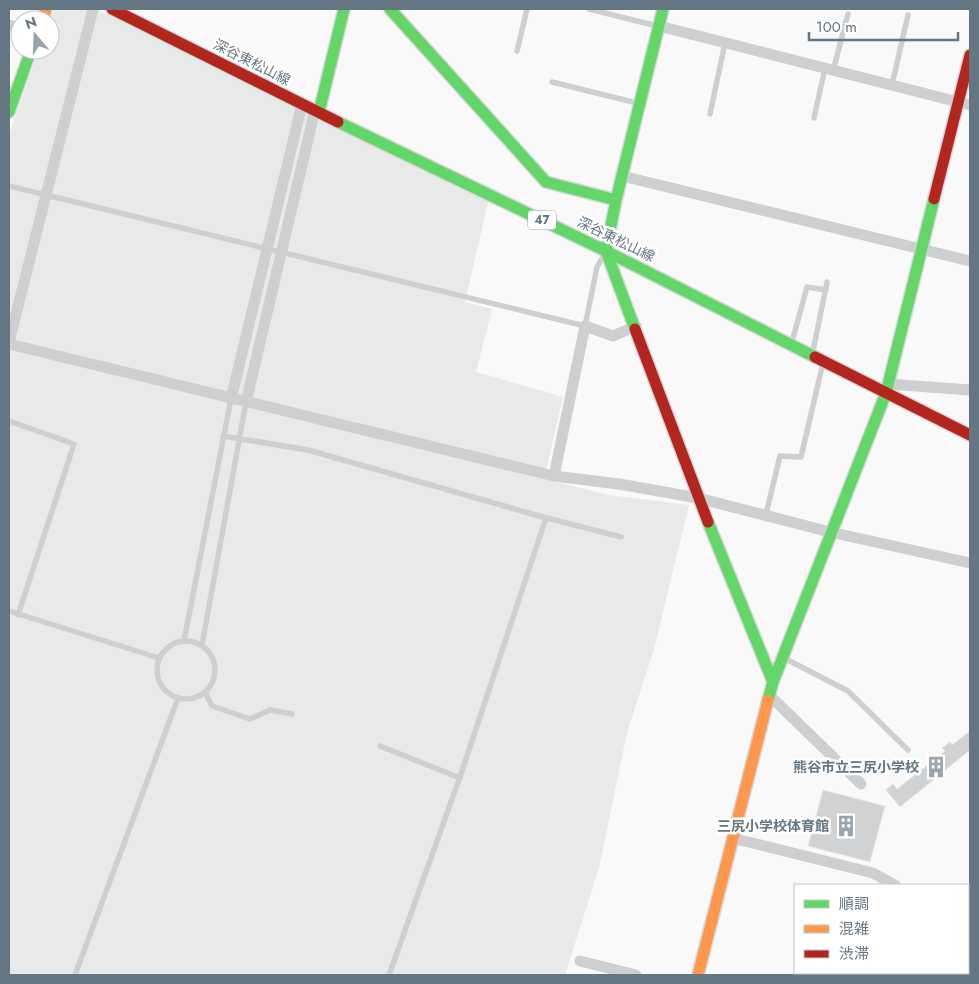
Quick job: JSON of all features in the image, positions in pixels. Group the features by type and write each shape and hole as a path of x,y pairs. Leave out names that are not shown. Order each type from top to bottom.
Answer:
{"street":[{"path":"93,9 9,343 231,399 554,476 619,484 698,498 830,532 970,563"},
{"name":"深谷東松山線","path":"112,9 302,104 606,251 812,356 887,389 970,434"},
{"path":"246,402 317,111 344,9"},
{"path":"390,9 546,182 616,200"},
{"path":"663,9 616,200 606,251 636,326 698,498 773,682"},
{"path":"659,26 970,105"},
{"path":"698,975 773,682 887,389 970,55"},
{"path":"9,112 27,60"},
{"path":"231,399 302,104"},
{"path":"622,176 970,261"},
{"path":"554,476 585,326 613,336 636,326"},
{"path":"887,389 970,390"},
{"path":"769,695 862,784"},
{"path":"732,838 872,873 893,884"},
{"path":"580,961 636,975"},
{"path":"969,975 970,970"}],"lane":[{"path":"517,51 527,9"},
{"path":"589,9 659,26"},
{"path":"814,118 848,14"},
{"path":"892,85 908,15"},
{"path":"710,114 724,43"},
{"path":"552,82 640,104"},
{"path":"9,186 585,326 597,267 606,251"},
{"path":"812,356 828,282"},
{"path":"791,345 807,287 826,290"},
{"path":"766,514 780,456 801,457 823,361"},
{"path":"184,641 222,436 231,399"},
{"path":"202,645 246,402"},
{"path":"9,421 74,444 18,615"},
{"path":"222,436 308,450 546,518 621,537"},
{"path":"389,975 460,778 546,518"},
{"path":"9,611 160,658"},
{"path":"184,641 202,645 213,659 215,668 214,677 205,692 188,699 178,698 162,686 157,668 160,658 169,646 184,641"},
{"path":"782,657 848,691 908,750"},
{"path":"205,692 212,706 250,719 270,710 292,714"},
{"path":"75,975 178,698"},
{"path":"380,746 460,778"}],"shaded area":[{"path":"96,9 488,202 465,302 492,309 476,372 563,397 544,479 609,495 689,505 654,649 627,733 599,868 565,975 9,975 9,135 35,60 60,60 60,10 54,10"}],"building":[{"name":"熊谷市立三尻小学校","path":"970,731 970,750 900,807 886,790 893,784 897,789 945,751 942,748 950,742 952,745"},
{"name":"三尻小学校体育館","path":"823,790 885,806 870,862 808,846"}],"traffic: fast":[{"path":"319,112 344,9"},
{"path":"390,9 546,182 616,200"},
{"path":"635,329 606,251 616,200 663,9"},
{"path":"9,112 27,60"},
{"path":"338,122 606,251 815,357"},
{"path":"768,700 773,682 886,393 934,199"},
{"path":"708,522 773,682"}],"traffic: slow":[{"path":"698,975 768,700"}],"traffic: jam":[{"path":"112,9 338,122"},
{"path":"934,199 970,55"},
{"path":"635,329 708,522"},
{"path":"815,357 970,435"}],"place":[{"name":"熊谷市立三尻小学校","path":"936,767"},
{"name":"三尻小学校体育館","path":"846,826"}]}
